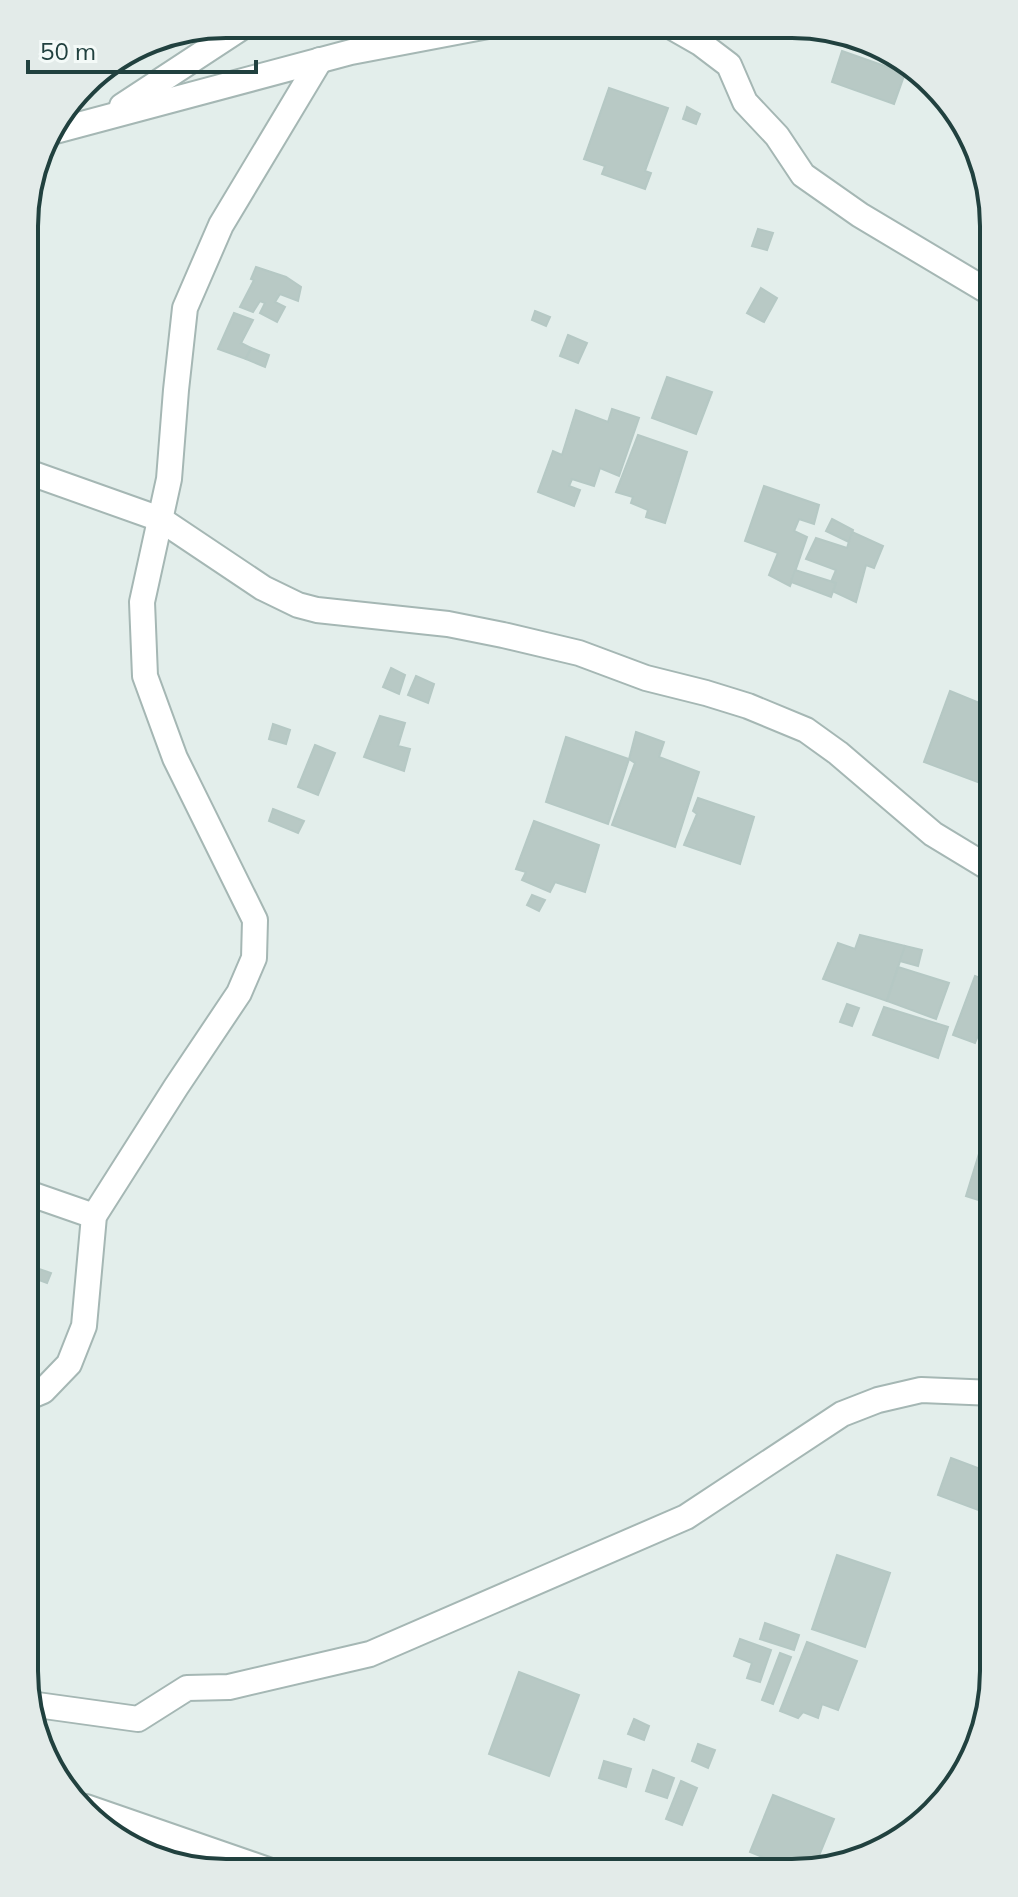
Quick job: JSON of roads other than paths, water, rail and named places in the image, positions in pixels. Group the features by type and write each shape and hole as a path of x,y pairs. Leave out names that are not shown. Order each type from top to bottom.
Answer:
{"street":[{"path":"103,118 225,38"},
{"path":"66,128 351,52 425,38"},
{"path":"691,38 729,65 745,102 777,136 803,175 860,215 980,287"},
{"path":"38,1393 69,1364 84,1326 94,1216 239,993 254,958 255,920 175,758 145,676 142,602 169,479 185,308 221,225 320,60"},
{"path":"38,476 160,519 263,588 298,605 317,610 448,624 579,653 646,678 748,706 806,730 838,753 933,834 980,863"},
{"path":"38,1197 94,1216"},
{"path":"42,1706 138,1719 187,1688 229,1687 370,1654 686,1517 842,1414 878,1400 921,1390 980,1392"},
{"path":"104,1813 236,1859"}]}
